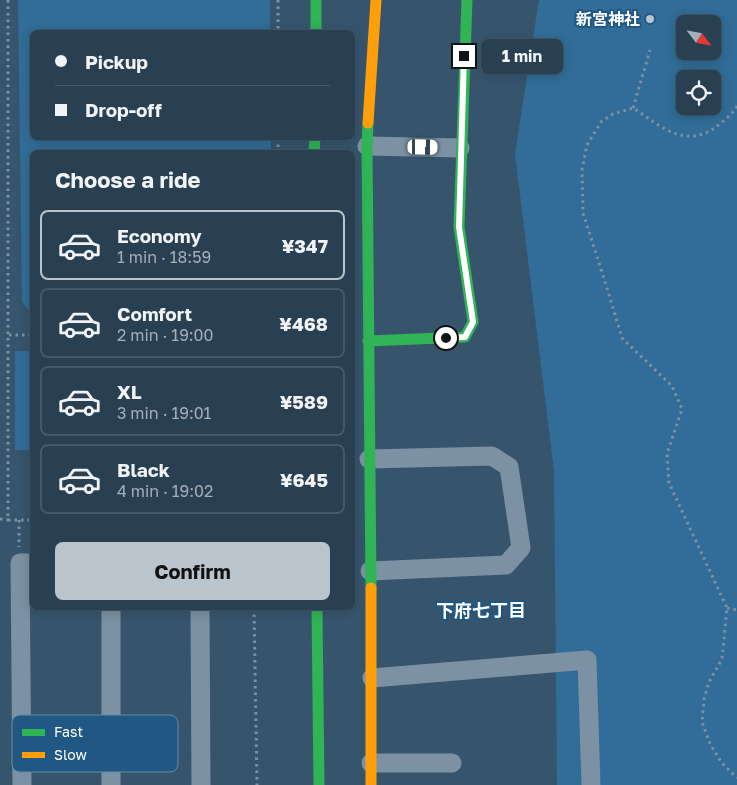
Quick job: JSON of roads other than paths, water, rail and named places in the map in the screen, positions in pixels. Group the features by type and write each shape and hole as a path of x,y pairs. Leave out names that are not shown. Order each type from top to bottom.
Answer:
{"street":[{"path":"316,0 316,30"},
{"path":"371,785 372,678 368,146 376,0"},
{"path":"368,342 465,337 473,322 459,227 460,148 467,0"},
{"path":"368,146 460,148"},
{"path":"369,459 492,456 508,467 521,548 506,565 370,571"},
{"path":"23,715 26,563"},
{"path":"111,610 111,715"},
{"path":"200,610 201,785"},
{"path":"318,610 319,785"},
{"path":"372,678 587,660 591,785"},
{"path":"371,763 452,763"},
{"path":"22,772 22,785"},
{"path":"111,772 111,785"}],"place":[{"name":"新宮神社","path":"650,19"}],"district":[{"name":"下府七丁目","path":"481,610"}]}
